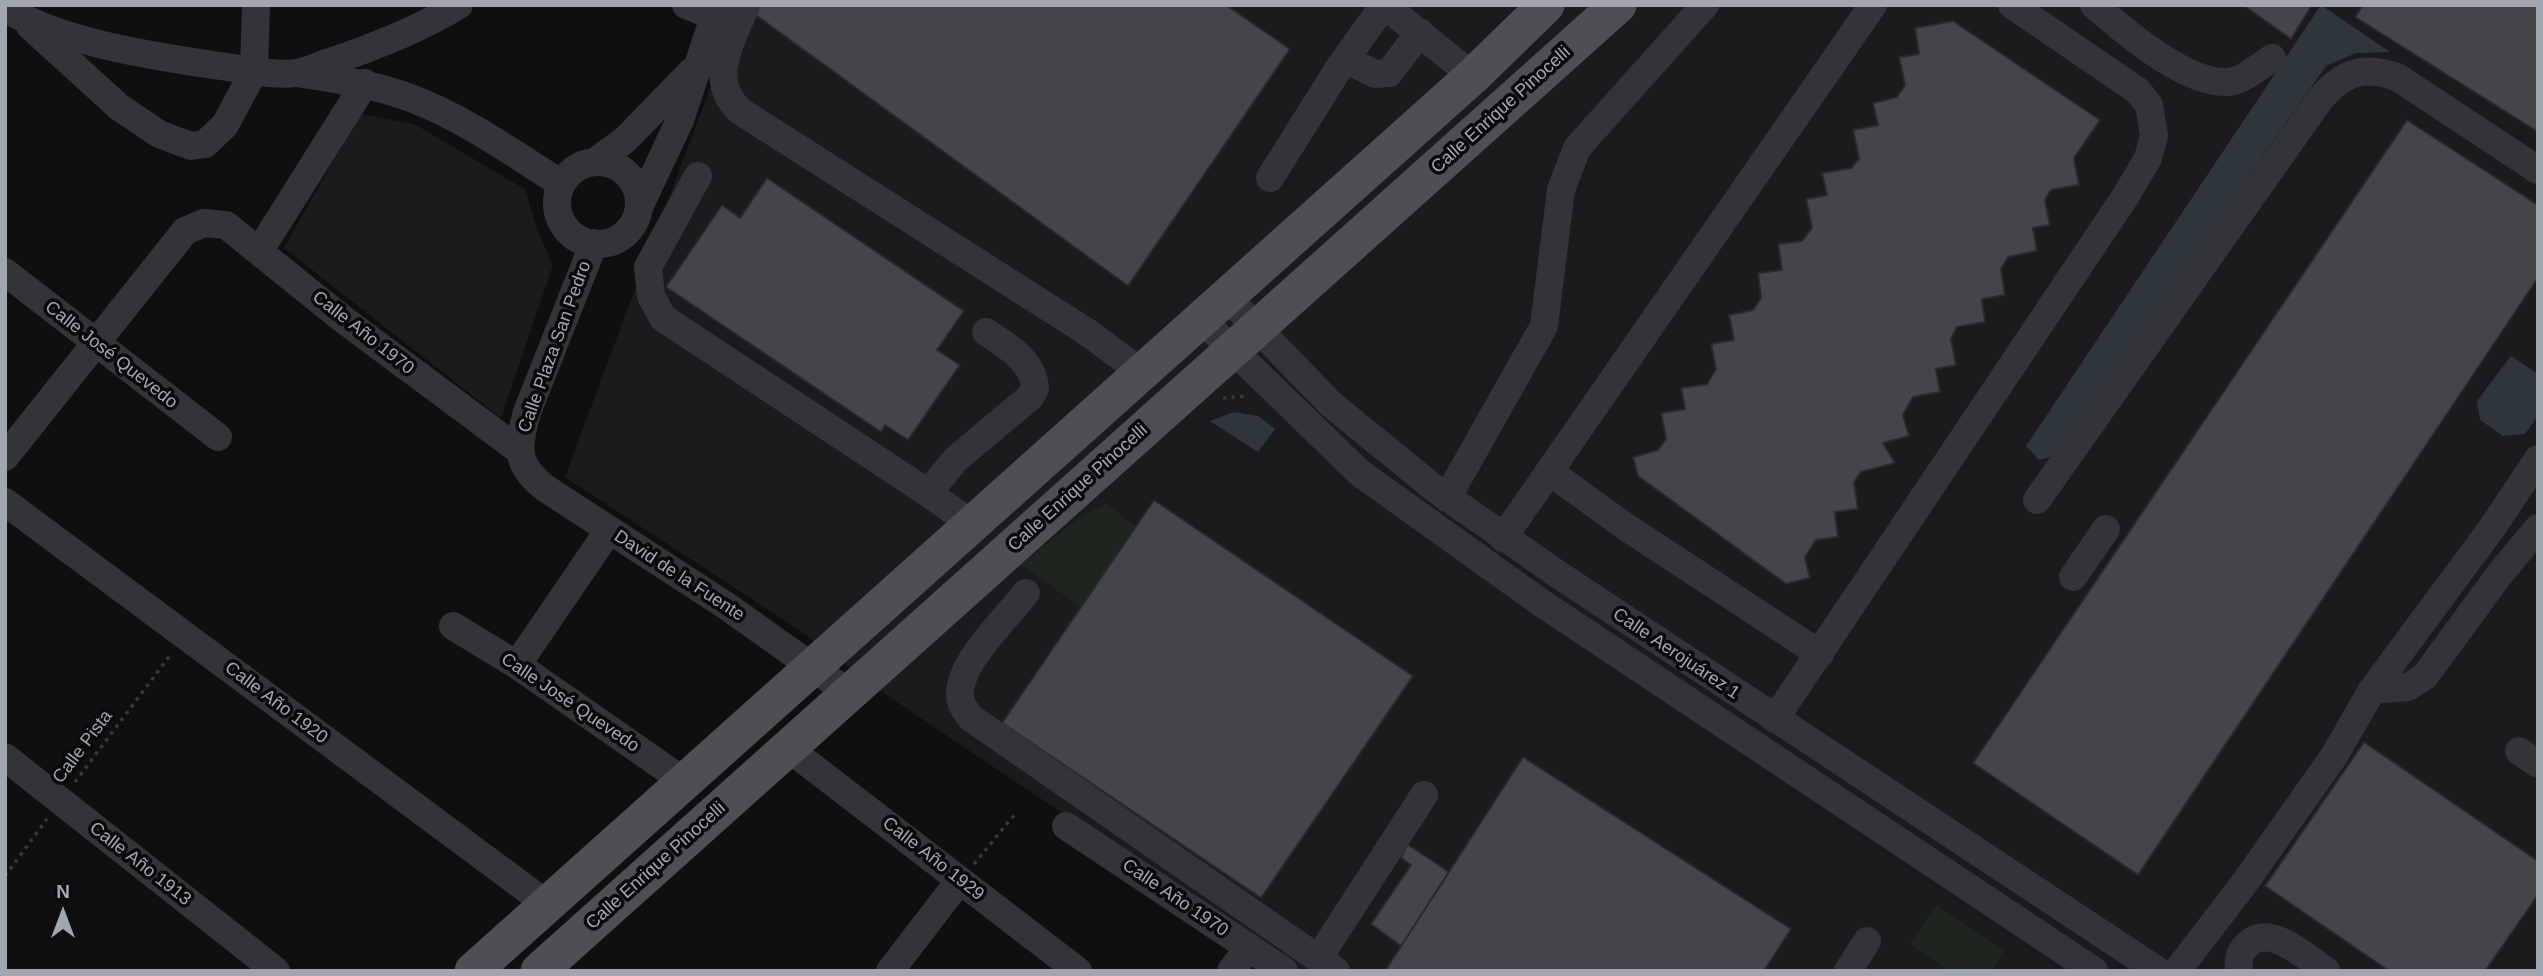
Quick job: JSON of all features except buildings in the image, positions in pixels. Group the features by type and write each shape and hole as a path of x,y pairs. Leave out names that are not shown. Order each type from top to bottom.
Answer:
{"main road":[{"path":"473,971 1473,76 1546,5"},
{"name":"Calle Enrique Pinocelli","path":"554,966 788,748 1618,5"}],"street":[{"path":"14,14 119,107 159,134 191,146 205,144 220,131 254,71 256,5"},
{"path":"296,73 387,40 440,17 459,5"},
{"path":"686,5 716,11 680,120 630,229 607,243 594,243 570,233 558,210 562,184 570,173 595,162 626,139 696,68"},
{"path":"746,5 723,72 724,92 740,111 1075,325 1141,372"},
{"path":"1270,178 1345,59 1384,5 1473,76"},
{"path":"1447,498 1544,326 1561,190 1577,148 1705,5"},
{"path":"1503,538 1873,5"},
{"path":"1775,719 2094,247 2125,197 2151,147 2154,119 2149,105 2138,91 2012,5"},
{"path":"2094,5 2141,46 2199,77 2234,81 2272,58"},
{"path":"14,14 162,57 254,71 296,73 365,83 446,113 562,184"},
{"path":"1345,59 1374,74 1389,73 1420,32"},
{"path":"2036,500 2321,98 2347,74 2364,70 2397,78 2538,170"},
{"path":"260,250 365,83"},
{"path":"595,162 609,163 632,178 640,205"},
{"path":"698,176 648,267 651,296 663,318 928,492 972,524"},
{"name":"Calle Año 1970","path":"96,343 185,232 204,223 226,225 344,320 520,451"},
{"name":"Calle Plaza San Pedro","path":"520,451 527,412 594,243"},
{"name":"Calle José Quevedo","path":"5,272 218,437"},
{"name":"Calle Aerojuárez 1","path":"1214,308 1245,339 1360,473 1540,602 2086,969"},
{"path":"928,492 956,459 1013,412 1035,389 1031,371 1023,360 986,332"},
{"name":"Calle Aerojuárez 1","path":"1245,339 1447,498 1503,538 2158,971"},
{"path":"5,457 96,343"},
{"name":"David de la Fuente","path":"520,451 523,465 533,479 814,666 849,693"},
{"path":"2177,971 2204,940 2334,756 2372,690 2493,528 2538,459"},
{"path":"1550,472 1626,527 1820,654"},
{"name":"Calle Año 1920","path":"5,502 548,905"},
{"path":"2372,690 2408,687 2425,676 2499,575 2538,528"},
{"path":"2073,577 2106,529"},
{"path":"517,665 609,530"},
{"path":"1026,593 980,650 962,679 961,705 971,718 1327,965 1424,794"},
{"name":"Calle José Quevedo","path":"453,626 517,665 685,782"},
{"name":"Calle Año 1929","path":"788,748 1078,971"},
{"name":"Calle Año 1913","path":"5,757 276,971"},
{"name":"Calle Año 1970","path":"1066,826 1284,971"},
{"path":"890,971 960,880"},
{"path":"2239,971 2238,962 2244,948 2259,937 2267,937 2283,943 2326,971"},
{"path":"1848,971 1867,941"},
{"path":"1231,971 1249,947"}],"path":[{"name":"Calle Pista","path":"5,876 185,635"},
{"path":"960,880 1015,814"}],"shaded area":[{"path":"741,5 2538,5 2538,971 1297,971 885,694 799,630 565,477"},
{"path":"2321,5 2390,52 2356,53 2326,66 2051,457 2039,460 2026,446"},
{"path":"360,114 414,124 525,189 537,230 553,265 501,418 284,248"},
{"path":"2511,356 2538,374 2538,416 2525,434 2503,436 2480,420 2477,401"},
{"path":"1234,412 1258,416 1275,429 1258,452 1210,421"},
{"path":"1106,504 1136,526 1081,607 1021,565 1082,515"},
{"path":"1936,905 2004,951 1991,971 1950,971 1910,944"}]}
